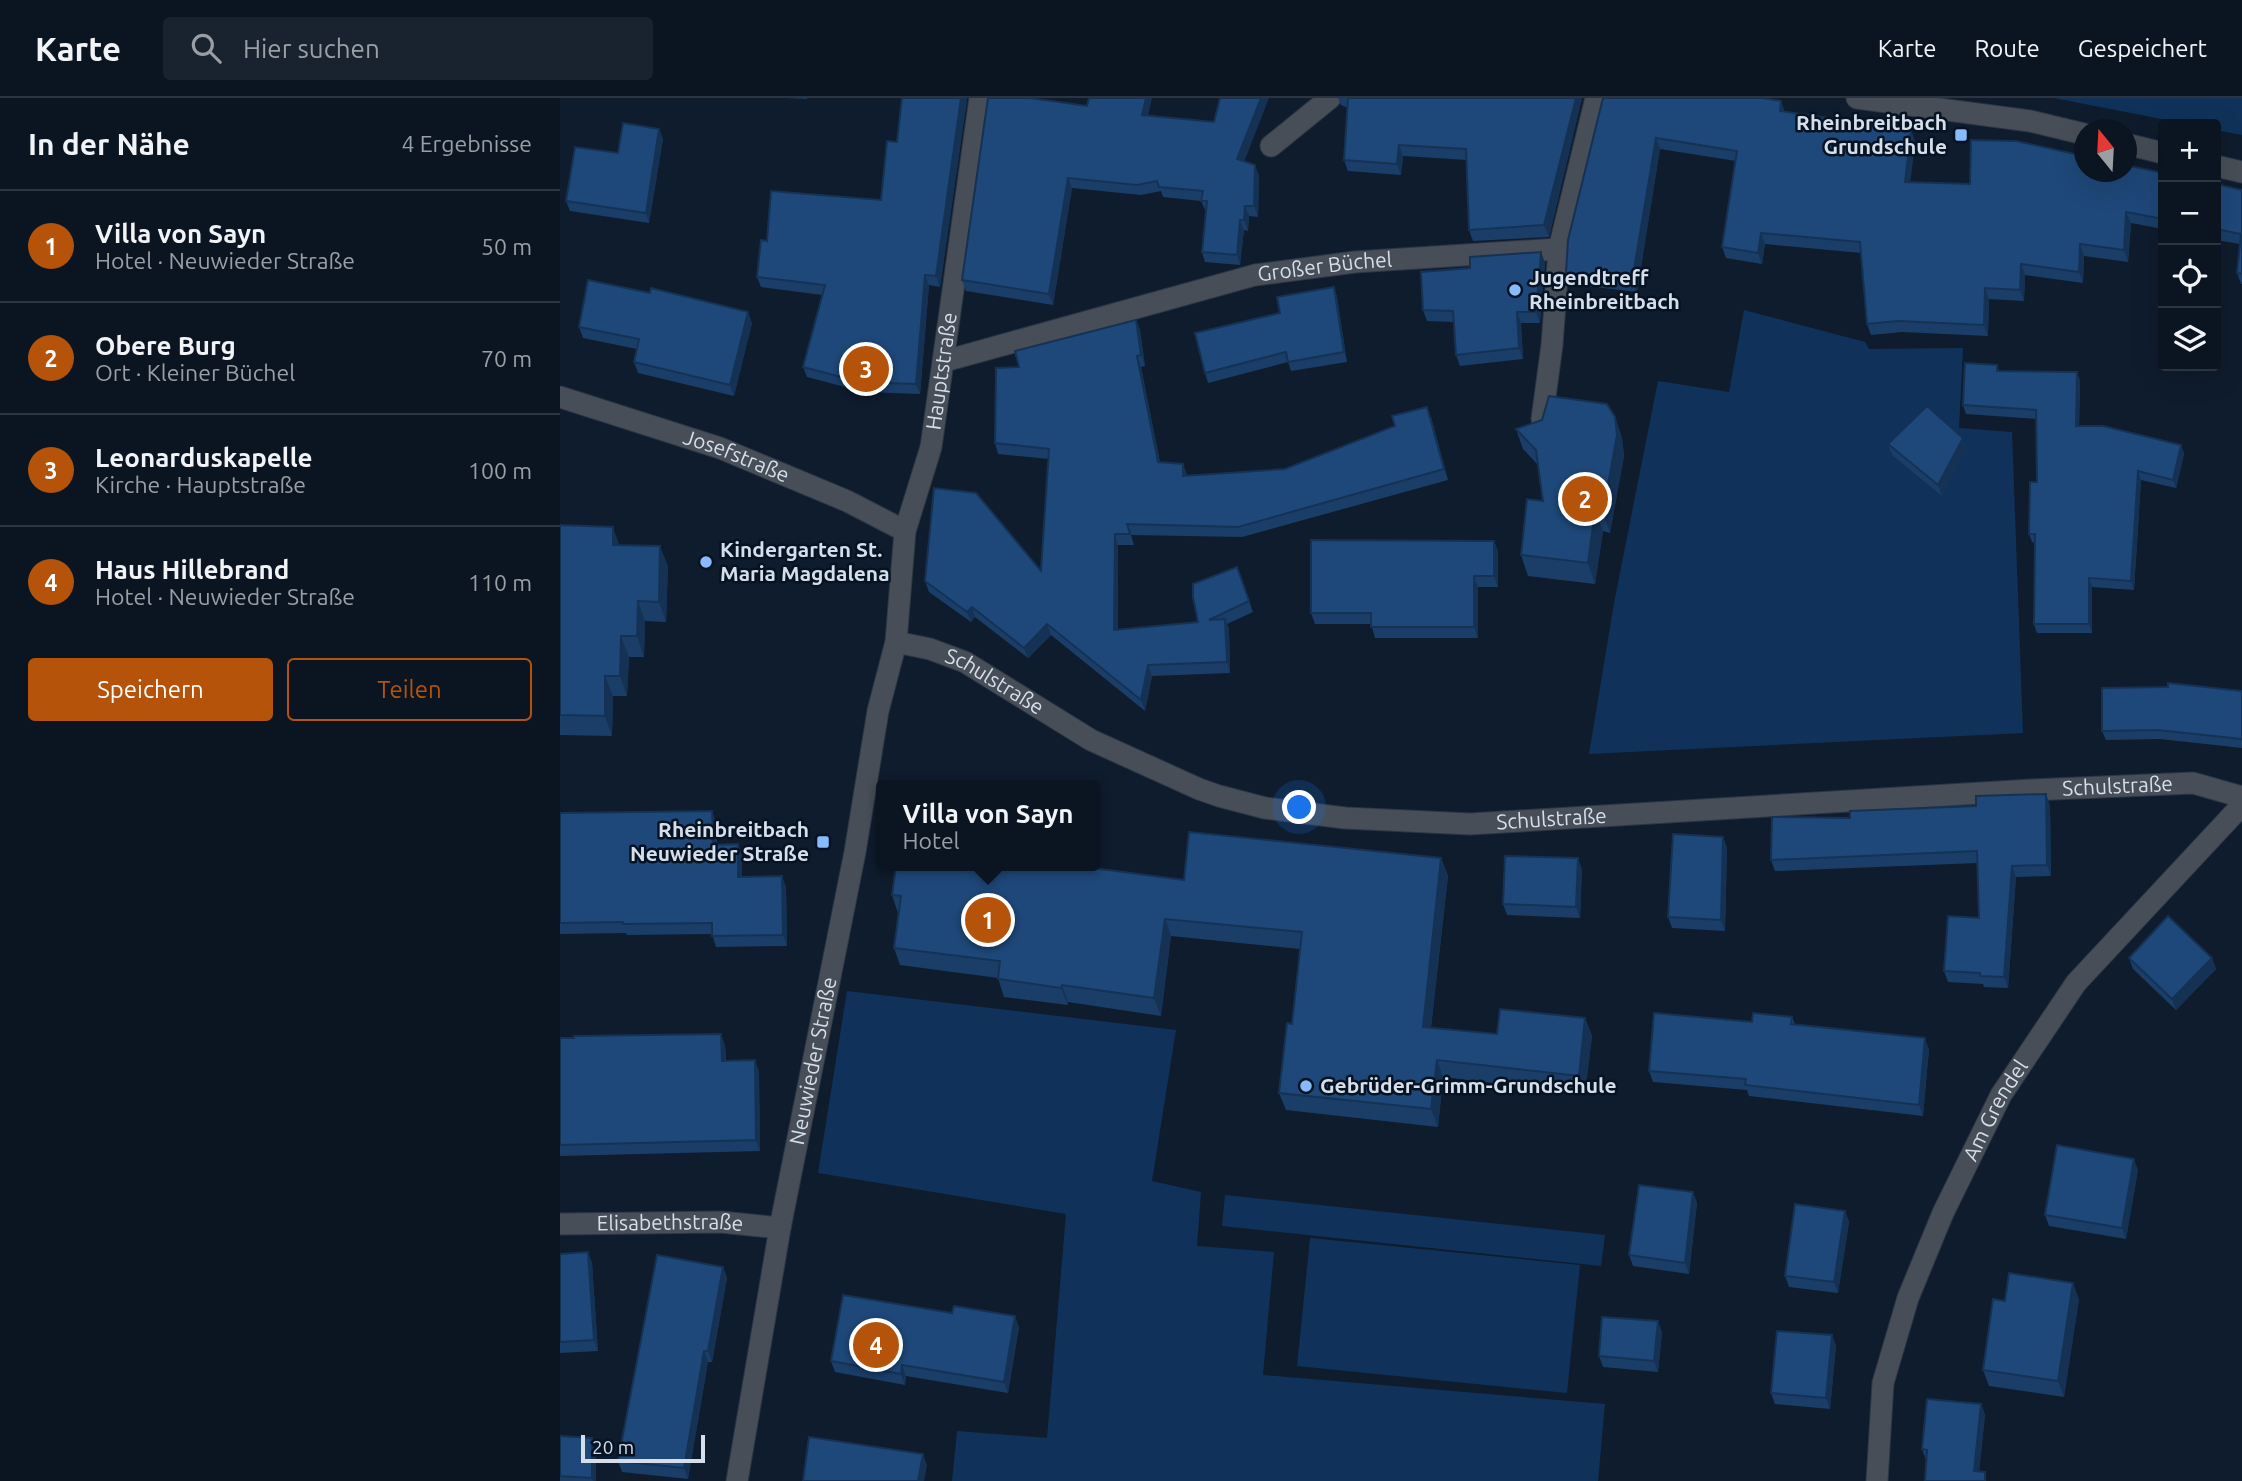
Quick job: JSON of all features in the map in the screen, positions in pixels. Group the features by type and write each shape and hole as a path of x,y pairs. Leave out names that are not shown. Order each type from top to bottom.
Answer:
{"street":[{"name":"Hauptstraße","path":"896,642 905,531 931,447 981,98"},
{"path":"1271,146 1330,98"},
{"path":"1542,419 1552,345 1559,249 1596,98"},
{"path":"1857,98 2030,121 2074,132"},
{"path":"2137,147 2158,152"},
{"path":"2221,167 2242,172"},
{"name":"Großer Büchel","path":"946,351 1255,275 1355,262 1559,249"},
{"name":"Josefstraße","path":"560,397 720,448 847,501 905,531"},
{"name":"Schulstraße","path":"896,642 930,649 965,662 1091,740 1199,789 1265,807 1345,818 1470,824 2031,790 2193,783 2242,797"},
{"name":"Neuwieder Straße","path":"737,1481 780,1228 855,852 878,711 896,642"},
{"name":"Am Grendel","path":"1877,1481 1883,1383 1908,1298 1943,1213 2001,1095 2076,983 2242,805"},
{"name":"Elisabethstraße","path":"560,1224 721,1222 780,1228"}],"shaded area":[{"path":"2054,98 2242,98 2242,135 2221,131 2221,119 2161,119"},
{"path":"1744,310 1865,342 1869,349 1963,348 1959,428 2012,432 2023,733 1589,754 1614,603 1658,381 1729,392"},
{"path":"847,991 1176,1030 1152,1181 1201,1192 1197,1246 1274,1252 1263,1375 1605,1404 1598,1481 952,1481 957,1431 1047,1438 1066,1214 818,1173"},
{"path":"1225,1195 1605,1235 1601,1266 1222,1226"},
{"path":"1310,1238 1580,1265 1567,1393 1297,1366"}],"building":[{"path":"902,98 961,98 936,276 925,275 916,384 860,382 803,367 825,285 757,277 761,240 767,241 771,191 881,200 887,141 897,142"},
{"path":"988,98 1030,98 1087,106 1089,98 1146,98 1142,115 1214,122 1220,98 1261,98 1237,159 1255,165 1254,206 1245,206 1244,220 1240,220 1237,255 1202,252 1207,201 1201,201 1203,191 1159,187 1157,181 1137,185 1068,178 1049,294 962,280"},
{"path":"1348,98 1576,98 1544,225 1469,230 1466,149 1399,145 1397,164 1344,160"},
{"path":"1603,98 1762,98 1781,101 1780,111 1911,130 1905,182 1970,184 1971,140 2016,141 2074,154 2074,182 2137,182 2137,167 2158,172 2158,218 2126,212 2124,250 2080,244 2079,272 2021,264 2020,290 1985,288 1984,325 1898,321 1867,324 1860,242 1761,233 1758,253 1722,247 1737,151 1656,138 1632,281 1566,273 1568,240"},
{"path":"623,123 659,129 646,213 566,201 575,147 618,153"},
{"path":"2221,185 2242,190 2242,274 2237,273 2241,234 2221,230"},
{"path":"1541,252 1536,312 1517,312 1519,348 1456,355 1453,311 1423,310 1421,272 1470,268 1470,257"},
{"path":"588,280 650,293 651,288 748,312 730,385 634,362 639,339 579,327"},
{"path":"1334,287 1344,352 1288,362 1286,352 1205,373 1195,333 1280,313 1277,297"},
{"path":"1136,320 1141,355 1137,356 1158,462 1183,464 1183,476 1285,469 1395,426 1392,416 1427,407 1444,469 1238,527 1127,524 1130,534 1115,534 1114,630 1198,622 1193,584 1237,567 1249,601 1209,620 1225,619 1227,662 1148,665 1141,700 1047,624 1024,648 972,607 967,612 925,581 934,488 976,493 1041,571 1049,449 995,443 996,368 1019,367 1015,351"},
{"path":"1965,363 1997,365 1997,371 2077,372 2076,426 2103,426 2181,445 2173,480 2138,471 2131,581 2089,578 2089,624 2034,624 2035,534 2029,534 2030,482 2037,482 2036,410 1963,405"},
{"path":"1549,396 1607,404 1615,417 1617,435 1603,513 1595,511 1588,563 1521,555 1527,499 1543,501 1536,450 1516,429 1542,420"},
{"path":"1927,406 1963,438 1938,485 1888,444"},
{"path":"560,525 613,527 613,545 660,546 659,602 638,601 637,636 621,636 620,676 605,676 605,716 560,715"},
{"path":"1311,540 1494,541 1494,576 1474,576 1474,627 1371,627 1371,613 1311,613"},
{"path":"2168,683 2242,691 2242,739 2157,730 2102,731 2102,688 2168,687"},
{"path":"2046,794 2047,865 2012,866 2004,977 1944,971 1948,916 1979,918 1977,851 1771,860 1772,817 1850,818 1850,811 1976,806 1976,796"},
{"path":"712,811 713,845 738,844 738,877 782,876 783,935 712,936 712,923 560,923 560,813"},
{"path":"1189,832 1441,858 1423,1027 1497,1034 1500,1009 1585,1018 1579,1076 1437,1060 1431,1109 1279,1093 1287,1023 1292,1024 1302,932 1165,919 1154,998 998,979 1000,961 894,948 901,896 892,895 895,871 1100,869 1184,880"},
{"path":"1673,834 1723,837 1721,920 1668,917"},
{"path":"1505,856 1578,858 1576,907 1503,904"},
{"path":"2168,916 2212,958 2172,999 2129,958"},
{"path":"1654,1013 1752,1022 1753,1013 1792,1017 1791,1024 1925,1038 1919,1105 1745,1085 1746,1079 1649,1071"},
{"path":"721,1034 722,1061 755,1060 756,1140 560,1145 560,1038"},
{"path":"2057,1145 2134,1159 2122,1228 2045,1215"},
{"path":"1639,1185 1693,1192 1685,1263 1629,1255"},
{"path":"1795,1204 1845,1211 1834,1282 1785,1276"},
{"path":"588,1252 594,1340 560,1342 560,1254"},
{"path":"657,1255 723,1267 708,1351 704,1351 684,1468 618,1461"},
{"path":"2009,1273 2073,1283 2058,1381 1983,1370 1993,1299 2005,1301"},
{"path":"843,1295 952,1313 954,1306 1015,1316 1004,1382 902,1365 901,1374 831,1361"},
{"path":"1602,1317 1658,1321 1654,1361 1599,1356"},
{"path":"1777,1331 1832,1335 1826,1398 1771,1393"},
{"path":"1927,1399 1981,1404 1974,1471 1985,1472 1985,1481 1925,1481 1927,1450 1922,1449"},
{"path":"560,1436 592,1438 592,1478 560,1476"},
{"path":"809,1437 923,1454 918,1481 803,1481"}],"place":[{"name":"Rheinbreitbach Grundschule","path":"1961,135"},
{"name":"Jugendtreff Rheinbreitbach","path":"1515,290"},
{"name":"Leonarduskapelle","path":"866,369"},
{"name":"Obere Burg","path":"1585,499"},
{"name":"Kindergarten St. Maria Magdalena","path":"706,562"},
{"name":"Rheinbreitbach Neuwieder Straße","path":"823,842"},
{"name":"Villa von Sayn","path":"988,920"},
{"name":"Gebrüder-Grimm-Grundschule","path":"1306,1086"},
{"name":"Haus Hillebrand","path":"876,1345"}]}
